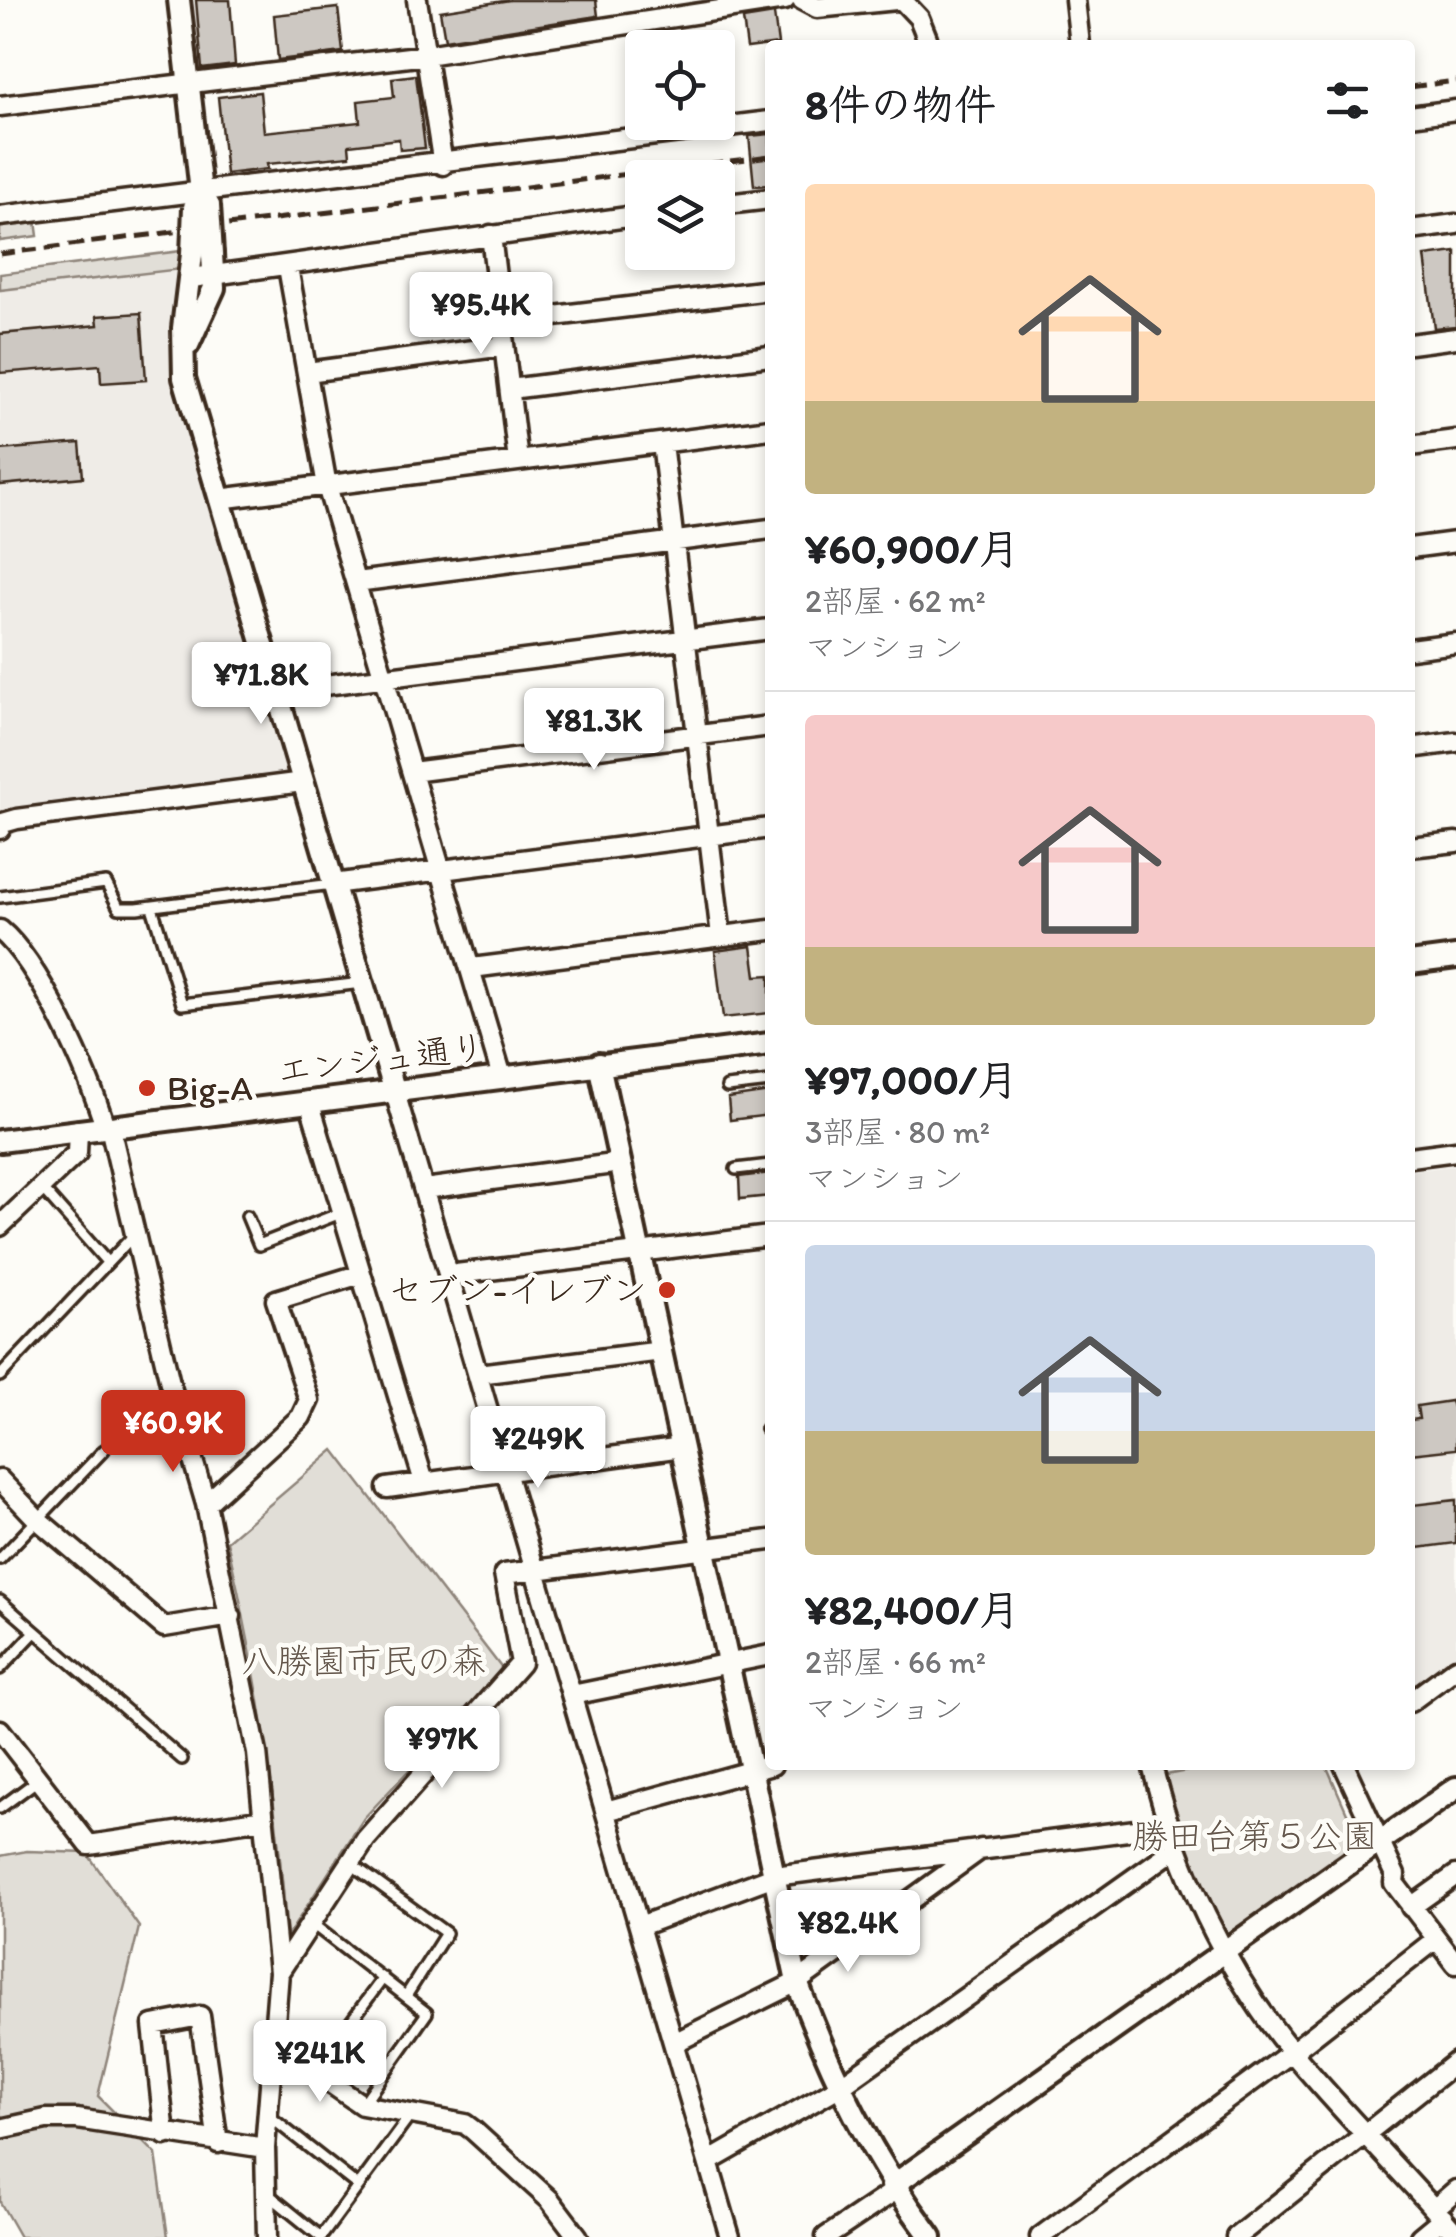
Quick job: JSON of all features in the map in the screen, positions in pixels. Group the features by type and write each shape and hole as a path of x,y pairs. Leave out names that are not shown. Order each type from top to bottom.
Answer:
{"street":[{"path":"179,0 201,202 202,277 214,288 183,356 184,378 730,2237"},
{"path":"417,0 444,165"},
{"path":"0,106 426,55 784,0"},
{"path":"802,0 817,8 899,0 919,18 927,38"},
{"path":"1075,0 1079,40"},
{"path":"1415,115 1456,110"},
{"path":"0,216 201,202 765,122"},
{"path":"735,204 765,200"},
{"path":"202,277 625,217"},
{"path":"1415,229 1456,224"},
{"path":"491,235 518,461"},
{"path":"288,267 327,486 502,1077"},
{"path":"504,322 765,291"},
{"path":"1415,343 1456,338"},
{"path":"307,372 504,346"},
{"path":"510,388 765,357"},
{"path":"219,498 765,430"},
{"path":"1415,445 1456,440"},
{"path":"662,443 721,936"},
{"path":"356,582 765,531"},
{"path":"1415,547 1456,542"},
{"path":"277,691 765,629"},
{"path":"1415,648 1456,644"},
{"path":"412,772 765,727"},
{"path":"1415,747 1456,742"},
{"path":"0,829 3,823 16,819 303,782"},
{"path":"333,884 765,829"},
{"path":"1415,846 1456,842"},
{"path":"0,928 55,1011 108,1127 170,1383 206,1504 246,1682 280,1972 266,2148 267,2237"},
{"path":"472,968 765,931"},
{"path":"1415,962 1456,958"},
{"name":"エンジュ通り","path":"0,1141 765,1045"},
{"path":"598,1064 728,1660 761,1766 774,1876 797,1982 838,2087 894,2188 931,2237"},
{"path":"309,1101 424,1482"},
{"path":"0,1226 78,1153 78,1130"},
{"path":"1415,1156 1456,1152"},
{"path":"424,1189 621,1163"},
{"path":"448,1275 765,1237"},
{"path":"206,1504 301,1417 309,1400 276,1300 361,1274"},
{"path":"478,1374 662,1351"},
{"path":"387,1488 682,1447"},
{"path":"0,1480 36,1518 164,1627 231,1616"},
{"path":"280,1972 350,1862 522,1663 504,1574 765,1541"},
{"path":"572,1695 728,1660 765,1656"},
{"path":"1415,1698 1456,1668"},
{"path":"0,1730 89,1845 264,1819"},
{"path":"606,1811 761,1766"},
{"path":"1153,1770 1175,1848 1225,1951 1256,2004 1292,2052 1456,2234"},
{"path":"1346,1770 1395,1875 1394,1883 1456,1964"},
{"path":"826,2237 1456,1788"},
{"path":"640,1926 774,1876 984,1846 1167,1826"},
{"path":"674,2043 797,1982 984,1846"},
{"path":"708,2162 838,2087 1175,1848"},
{"path":"1410,1907 1456,1874"},
{"path":"1040,2237 1292,2052 1435,1940"},
{"path":"164,2135 153,2026 200,2016 218,2143"},
{"path":"275,2022 316,2069 362,2105 465,2124 550,2200 578,2237"},
{"path":"1236,2237 1456,2062"},
{"path":"0,2129 46,2118 77,2118 164,2135 266,2148"},
{"path":"1420,2237 1456,2190"}],"lane":[{"path":"0,897 106,883 119,908 152,907 333,884"},
{"path":"152,907 182,1004 362,983"},
{"path":"727,1087 765,1083"},
{"path":"736,1169 765,1166"},
{"path":"41,1187 107,1262"},
{"path":"248,1216 259,1245 342,1212"},
{"path":"0,1376 136,1234"},
{"path":"0,1559 104,1450"},
{"path":"0,1601 32,1634 182,1759"},
{"path":"0,1668 32,1634"},
{"path":"0,1808 38,1780"},
{"path":"350,1862 446,1933 406,1996"},
{"path":"310,1923 427,2013 362,2105"},
{"path":"316,2069 382,1978"},
{"path":"269,2116 358,2186"},
{"path":"266,2192 321,2237 410,2116"}],"shaded area":[{"path":"181,269 174,367 291,773 0,816 0,290"},
{"path":"1456,1165 1456,1657 1415,1686 1415,1170"}],"green space":[{"path":"36,221 38,236 0,241 0,226"},
{"path":"181,251 181,269 0,290 0,274"},
{"name":"八勝園市民の森","path":"334,1450 503,1670 364,1818 287,1937 265,1738 227,1541"},
{"name":"勝田台第５公園","path":"1192,1770 1328,1770 1361,1845 1227,1945 1179,1847 1161,1776"},
{"path":"27,1851 87,1853 139,1927 98,2096 156,2154 168,2237 20,2237 0,2202 0,1856"}],"building":[{"path":"196,0 230,0 235,65 202,69"},
{"path":"510,0 596,0 598,16 445,40 440,11"},
{"path":"338,8 343,52 278,60 274,15"},
{"path":"774,14 777,40 765,40 765,46 747,48 743,19"},
{"path":"416,75 425,148 400,150 399,139 349,145 350,156 267,164 268,169 226,174 218,97 260,92 264,132 360,122 358,101 394,97 392,78"},
{"path":"765,134 765,185 754,186 749,136"},
{"path":"1456,252 1456,326 1434,328 1425,256"},
{"path":"141,313 146,380 101,383 100,365 0,373 0,334 98,325 97,316"},
{"path":"80,443 83,477 0,485 0,450"},
{"path":"752,946 756,976 765,975 765,1014 723,1018 715,951"},
{"path":"765,1093 765,1116 730,1120 728,1098"},
{"path":"765,1174 765,1196 740,1199 739,1177"},
{"path":"1451,1401 1456,1416 1456,1449 1415,1453 1417,1406"},
{"path":"1456,1500 1456,1543 1415,1548 1415,1505"}],"railway":[{"path":"1415,86 1456,81"},
{"path":"0,254 765,157"}],"place":[{"name":"Big-A","path":"147,1088"},
{"name":"セブン-イレブン","path":"667,1290"}]}
